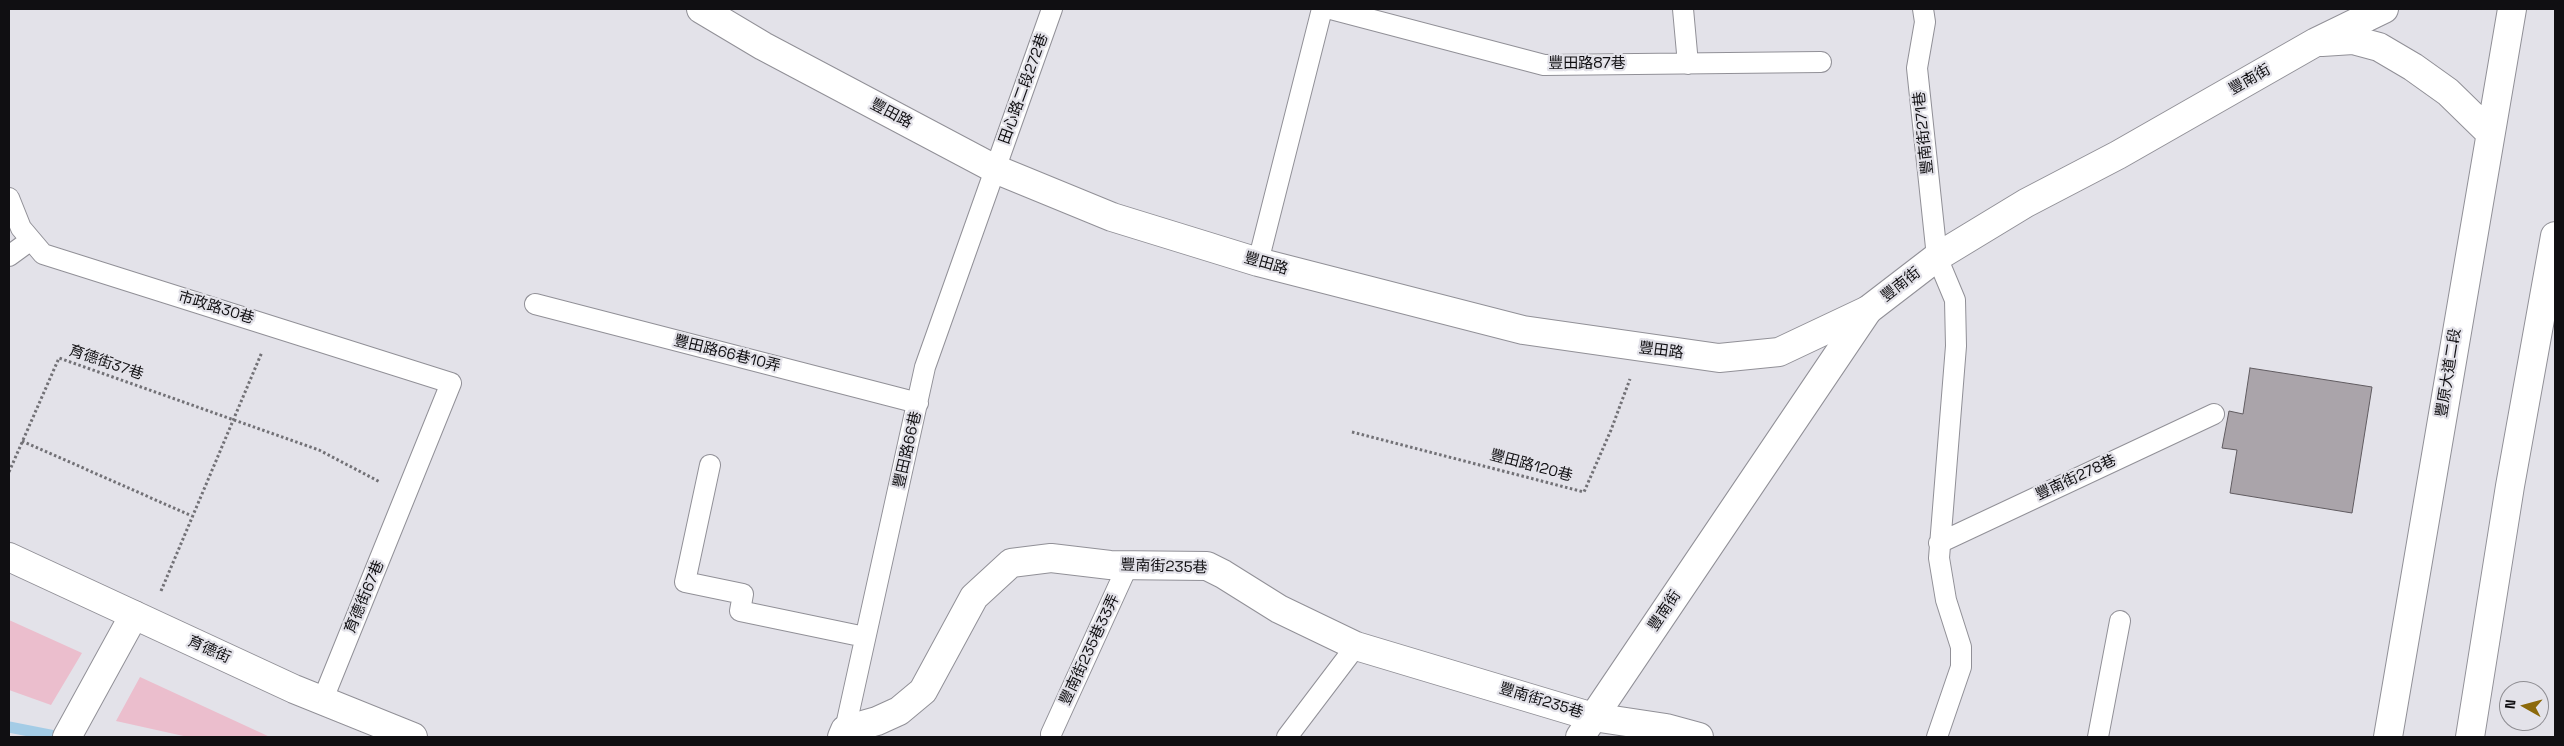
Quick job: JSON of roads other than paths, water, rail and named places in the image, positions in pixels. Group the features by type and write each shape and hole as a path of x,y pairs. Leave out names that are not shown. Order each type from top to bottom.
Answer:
{"street":[{"name":"豐田路","path":"701,9 763,46 995,169 1112,217 1258,262 1523,330 1640,349 1719,358 1779,352 1868,310"},
{"path":"2316,42 2354,9"},
{"name":"豐南街","path":"1587,727 1868,310 1937,257 2026,203 2118,155 2316,42 2384,9"},
{"name":"豐原大道二段","path":"2388,737 2489,132 2512,9"},
{"path":"2316,42 2353,40 2379,47 2448,92 2489,132"},
{"path":"2470,737 2510,486 2555,236"},
{"name":"育德街","path":"9,557 294,689 323,699 413,737"},
{"name":"豐南街235巷","path":"843,734 900,711 923,691 974,597 1011,563 1052,558 1128,565 1207,566 1224,574 1279,609 1356,646 1587,727 1666,728 1699,737"},
{"path":"73,726 141,619"}],"lane":[{"name":"田心路二段272巷","path":"995,169 1052,9"},
{"path":"1258,262 1322,9"},
{"name":"豐田路87巷","path":"1331,9 1544,65 1821,62"},
{"path":"1682,9 1688,64"},
{"name":"豐南街271巷","path":"1923,9 1925,22 1917,68 1937,257"},
{"name":"豐田路66巷","path":"843,734 925,367 995,169"},
{"name":"市政路30巷","path":"9,198 21,228 43,254 452,383"},
{"path":"9,256 31,240"},
{"path":"1937,257 1955,300 1955,356 1939,558 1946,600 1961,648 1961,667 1937,737"},
{"name":"豐田路66巷10弄","path":"535,304 918,403"},
{"name":"育德街67巷","path":"323,699 452,383"},
{"name":"豐南街278巷","path":"1939,543 2214,414"},
{"path":"710,465 685,582 743,594 740,611 865,637"},
{"name":"豐南街235巷33弄","path":"1051,734 1128,565"},
{"path":"2098,737 2120,621"},
{"path":"1287,737 1356,646"}],"waterway":[{"path":"9,727 60,737"}]}
